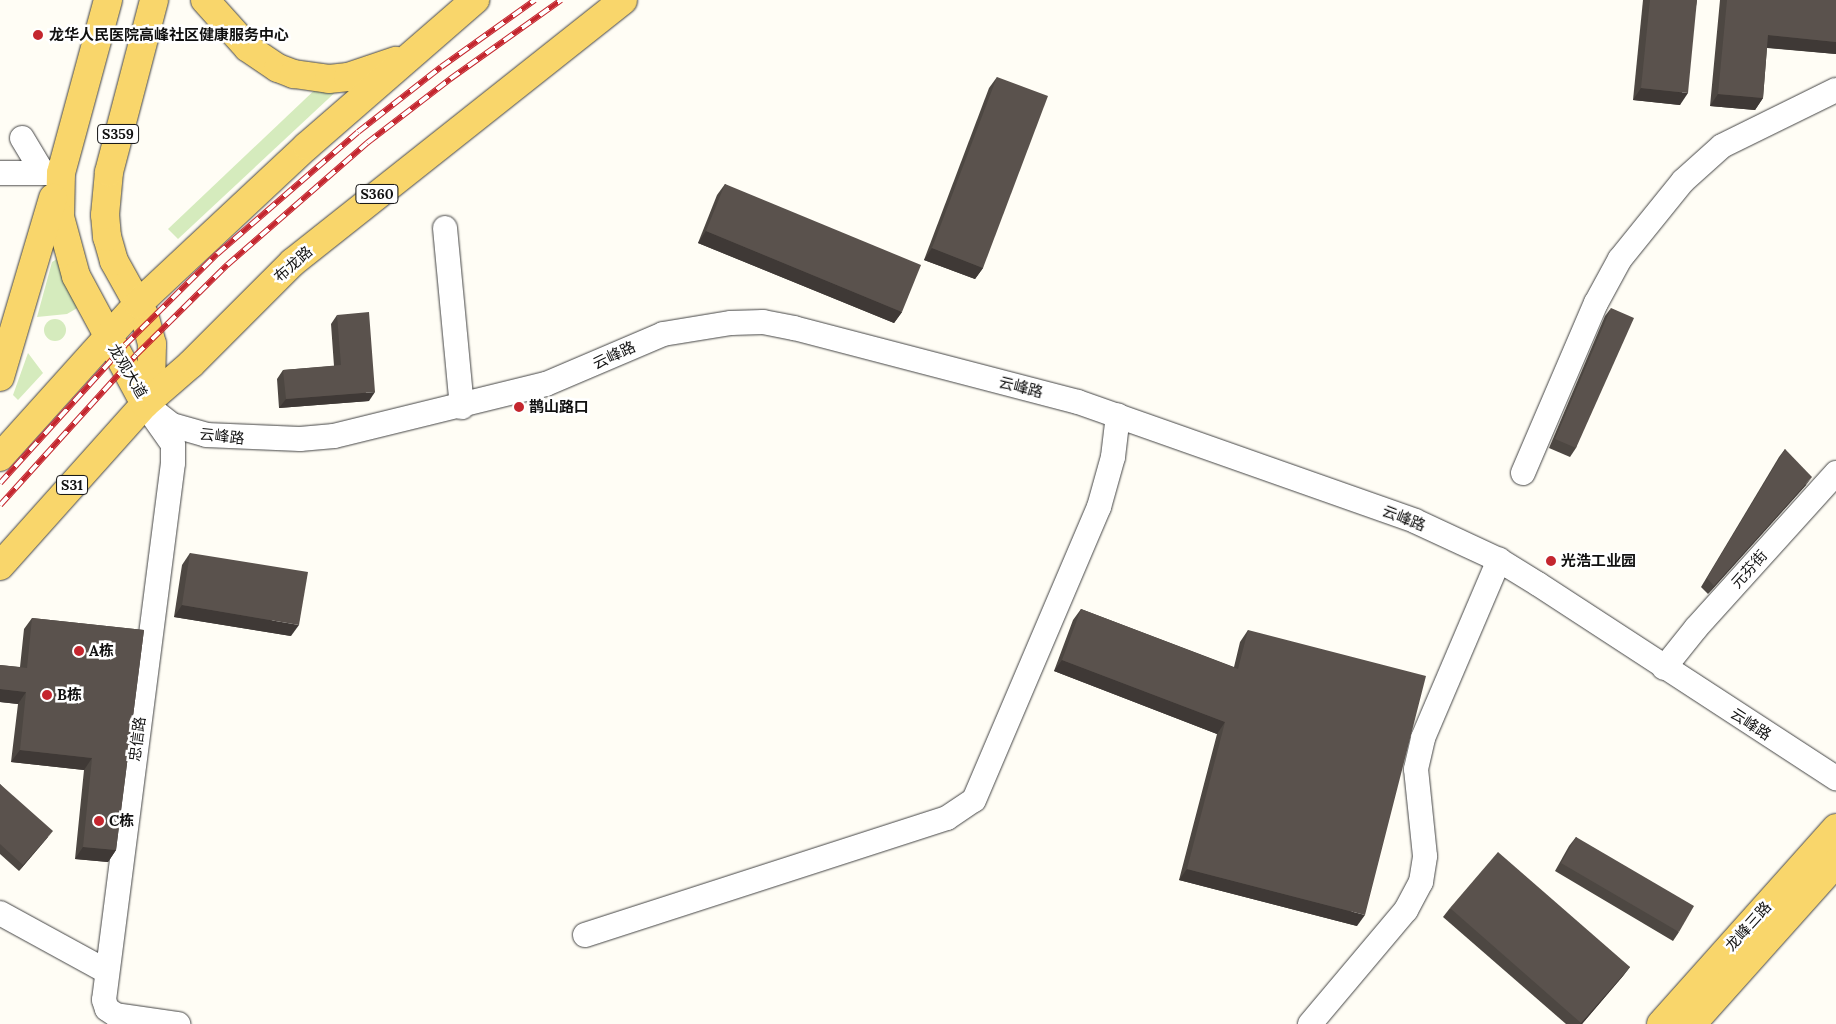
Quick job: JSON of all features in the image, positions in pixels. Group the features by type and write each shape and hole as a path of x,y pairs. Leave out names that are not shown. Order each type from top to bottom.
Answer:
{"main road":[{"name":"龙观大道","path":"108,0 50,173 59,206 64,239 76,276 145,404"},
{"name":"龙观大道","path":"145,404 151,386 153,360 138,304 114,261 106,237 105,209 109,172 154,0"},
{"path":"205,0 248,48 294,74 329,79 348,77 406,58"},
{"path":"0,457 138,304 406,58 475,0"},
{"name":"布龙路","path":"0,566 145,404 191,364 293,262 623,0"},
{"path":"0,377 50,173"},
{"name":"龙峰三路","path":"1691,1013 1836,828"},
{"name":"龙峰三路","path":"1661,1024 1691,1013 1836,863"}],"street":[{"path":"1523,473 1596,303 1620,259 1683,181 1722,146 1836,90"},
{"path":"22,138 40,168 50,173"},
{"path":"0,174 50,173"},
{"path":"445,228 462,407"},
{"name":"云峰路","path":"145,404 159,416 187,432 234,438 300,439 378,428 546,384 663,334 702,325 763,322 1031,389 1118,415 1415,520 1499,560 1836,778"},
{"name":"忠信路","path":"145,404 173,445 173,463 106,971 104,1000 108,1009 116,1015 178,1024"},
{"path":"585,935 948,818 974,800 1099,507 1113,457 1118,415"},
{"name":"元芬街","path":"1664,668 1696,628 1836,473"},
{"path":"1310,1024 1406,910 1422,882 1425,856 1416,770 1423,738 1499,560"},
{"path":"0,913 106,971"}],"green space":[{"path":"322,83 342,86 178,239 168,229"},
{"path":"57,259 79,307 67,314 37,317 52,262"},
{"path":"55,319 63,322 66,330 63,338 55,341 47,338 44,330 47,322"},
{"path":"28,353 43,373 18,400 13,395"}],"building":[{"path":"1650,0 1697,0 1688,93 1641,88"},
{"path":"1727,0 1836,0 1836,42 1768,35 1763,98 1718,94"},
{"path":"997,77 1048,96 983,268 932,248"},
{"path":"725,184 921,265 902,312 706,231"},
{"path":"1611,308 1634,318 1576,448 1555,439"},
{"path":"369,312 375,392 286,399 283,370 341,365 337,315"},
{"path":"1785,449 1812,477 1714,586 1707,578"},
{"path":"190,553 308,572 299,625 182,605"},
{"path":"1081,609 1238,669 1248,630 1426,676 1365,915 1187,869 1225,722 1062,660"},
{"path":"32,618 144,630 116,850 83,847 92,758 20,750 26,692 0,689 0,665 27,668"},
{"path":"0,784 53,831 23,865 0,844"},
{"path":"1576,837 1694,906 1679,932 1561,863"},
{"path":"1498,852 1630,967 1581,1023 1450,908"}],"railway":[{"path":"0,483 125,345 217,254 358,132 441,67 535,0"},
{"path":"0,505 136,355 227,265 367,143 450,79 561,0"}],"place":[{"name":"龙华人民医院高峰社区健康服务中心","path":"38,35"},
{"name":"鹊山路口","path":"519,407"},
{"name":"光浩工业园","path":"1551,561"},
{"name":"A栋","path":"79,651"},
{"name":"B栋","path":"47,695"},
{"name":"C栋","path":"99,821"}]}
